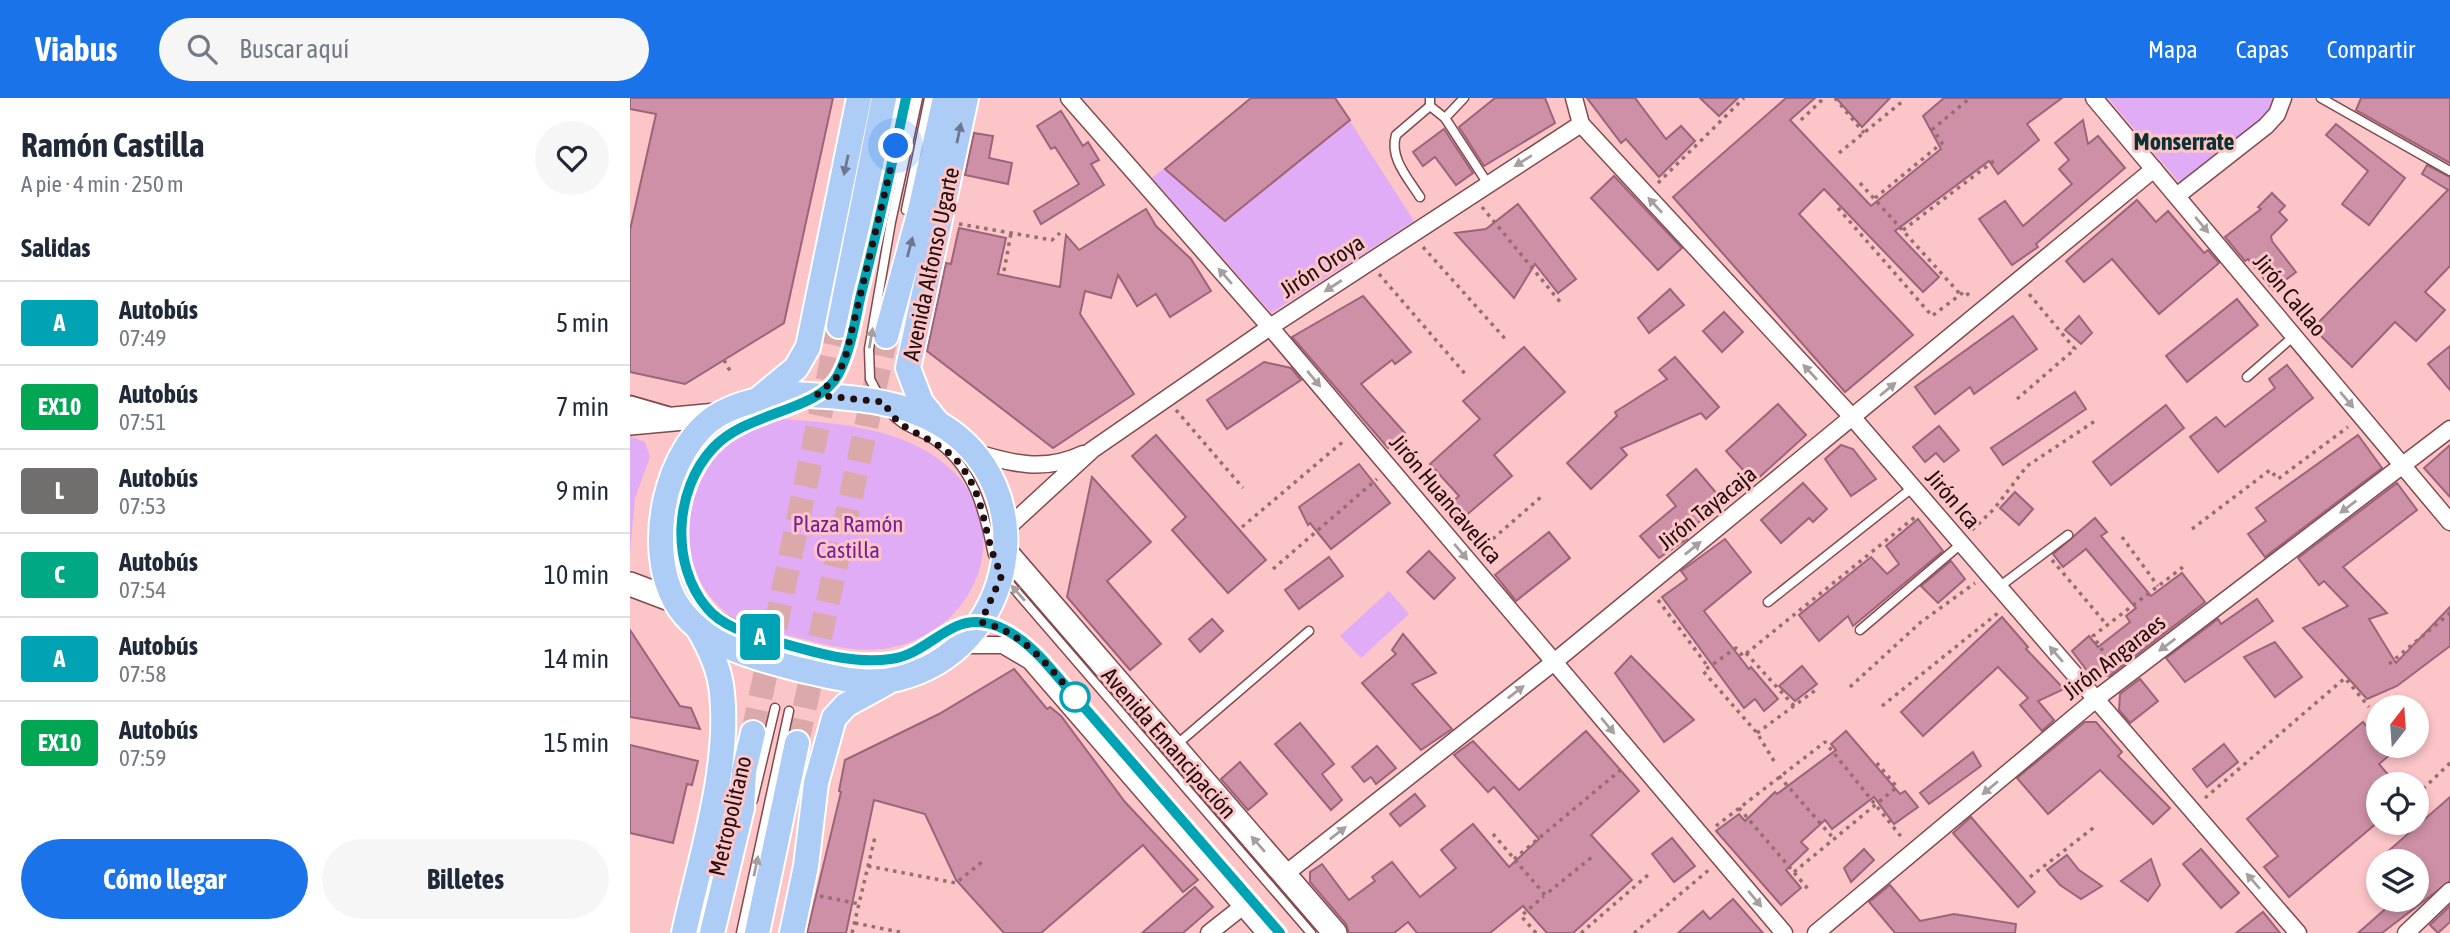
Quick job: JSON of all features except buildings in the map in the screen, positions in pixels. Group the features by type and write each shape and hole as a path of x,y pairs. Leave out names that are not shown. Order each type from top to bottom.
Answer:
{"main road":[{"path":"757,400 796,368 808,347 859,98"},
{"path":"839,326 884,98"},
{"name":"Avenida Alfonso Ugarte","path":"886,336 920,211 945,98"},
{"name":"Avenida Alfonso Ugarte","path":"938,423 921,402 908,368 966,98"},
{"path":"630,423 717,415 757,400 794,394 883,402 938,423 974,452 998,496 1004,552 981,622 961,645 926,668 867,692 846,705 834,718 816,783 792,933"},
{"path":"717,415 686,446 669,483 661,523 663,563 675,601 695,623 732,649 852,681 898,679"},
{"name":"Avenida Emancipación","path":"1004,552 1335,933"},
{"path":"632,587 675,601"},
{"path":"684,933 716,785 724,721 718,671 695,623"},
{"path":"712,933 742,808 744,771 753,733"},
{"path":"757,933 797,743"},
{"path":"697,933 723,818 744,771"},
{"path":"774,933 790,780"}],"street":[{"name":"Jirón Huancavelica","path":"1069,98 1270,327 1784,933"},
{"name":"Jirón Ica","path":"1574,98 1581,124 1853,418 2298,933"},
{"name":"Jirón Callao","path":"2094,98 2450,522"},
{"path":"2178,195 2266,126 2277,114 2283,98"},
{"name":"Jirón Oroya","path":"974,452 1005,462 1038,467 1074,458 1092,450 1270,327 1581,124"},
{"name":"Jirón Tayacaja","path":"1284,875 1554,662 2154,169"},
{"path":"630,406 672,419"},
{"name":"Jirón Angaraes","path":"1816,933 2096,699 2450,429"},
{"name":"Jirón Oroya","path":"1004,552 1092,450"},
{"path":"961,645 1003,645 1030,661 1265,933"},
{"path":"2406,933 2450,891"},
{"path":"1209,933 1242,907"}],"lane":[{"path":"872,206 893,98"},
{"path":"906,98 881,219 845,359 836,378 817,395 786,410 747,422 713,447 690,485 681,528 682,553 695,592 709,610 726,624 750,635 845,659 893,659 914,653 956,626 981,622 999,626 1034,650 1280,933"},
{"path":"918,98 891,222 869,349 870,379 883,402 904,426 933,439 963,468 977,492 987,522 993,556 1004,552 1311,933"},
{"path":"906,210 929,98"},
{"path":"1445,118 1464,98"},
{"path":"2321,98 2450,171"},
{"path":"1420,197 1397,163 1394,142 1396,135 1430,102 1445,118 1488,184"},
{"path":"2247,377 2294,336"},
{"path":"1768,602 1913,488"},
{"path":"1999,587 2068,535"},
{"path":"1860,630 1960,543"},
{"path":"1173,748 1309,631"},
{"name":"Metropolitano","path":"723,933 775,708"},
{"name":"Metropolitano","path":"741,933 789,711"}],"path":[{"path":"1646,195 1744,98"},
{"path":"1801,120 1824,98"},
{"path":"1835,98 1864,133"},
{"path":"1875,198 1942,143 1933,129 1970,98"},
{"path":"1839,153 1903,101"},
{"path":"1903,230 1995,160"},
{"path":"1860,183 1960,294"},
{"path":"1472,195 1561,303"},
{"path":"1838,208 1931,316 1965,291 1982,311"},
{"path":"940,221 1052,240 1060,233"},
{"path":"1004,271 1011,233"},
{"path":"1411,234 1508,342"},
{"path":"1368,262 1466,376"},
{"path":"2017,398 2075,349 2018,281"},
{"path":"724,360 730,370"},
{"path":"1166,399 1243,488"},
{"path":"2192,528 2270,470 2278,479 2362,417"},
{"path":"1960,543 1994,509 2027,466 2095,421"},
{"path":"1242,527 1357,429"},
{"path":"1273,569 1390,468"},
{"path":"1468,561 1541,497"},
{"path":"1774,761 1757,733 1703,671 1736,648 1743,656 1929,506"},
{"path":"2122,537 2158,586"},
{"path":"2049,556 2107,625"},
{"path":"2122,679 2093,636 2183,567"},
{"path":"1850,687 1921,622 1987,574"},
{"path":"1647,586 1709,668"},
{"path":"1882,706 2012,603"},
{"path":"2389,664 2450,613"},
{"path":"1746,653 1794,706"},
{"path":"2191,810 2345,678 2366,703"},
{"path":"1757,733 1817,690"},
{"path":"1703,837 1825,742 1913,852"},
{"path":"1514,859 1636,757"},
{"path":"1794,872 1897,787 1876,762"},
{"path":"2429,783 2450,763"},
{"path":"1779,776 1834,839"},
{"path":"1739,808 1809,890"},
{"path":"2030,877 2097,825"},
{"path":"1493,834 1545,895"},
{"path":"852,933 875,836"},
{"path":"1536,933 1521,916 1592,858"},
{"path":"1634,933 1722,860"},
{"path":"867,866 956,883 982,862"},
{"path":"1581,933 1648,875"},
{"path":"800,892 860,904"},
{"path":"855,923 904,933"}],"green space":[{"path":"1251,98 1312,113 1335,98 1414,221 1271,313 1152,178"},
{"path":"2108,98 2272,98 2278,108 2187,182 2178,181"},
{"name":"Plaza Ramón Castilla","path":"779,419 840,424 901,439 937,458 963,482 978,510 983,539 980,568 968,595 948,619 922,637 889,648 844,648 746,624 730,615 707,592 693,564 689,533 693,502 705,472 724,447 749,429"},
{"path":"630,436 645,442 650,457 635,498 630,552"},
{"path":"1389,591 1409,614 1361,658 1340,636"}],"tunnel":[{"path":"753,733 839,326"},
{"path":"797,743 886,336"}],"bus line":[{"name":"A","path":"906,98 881,219 845,359 836,378 827,388 800,404 747,422 732,431 713,447 690,485 681,528 682,553 695,592 709,610 726,624 750,635 845,659 893,659 914,653 956,626 981,622 999,626 1034,650 1280,933"}],"district":[{"name":"Monserrate","path":"2184,141"}],"route":[{"path":"896,146 881,219 845,359 836,378 817,395 883,402 904,426 933,439 963,468 977,492 987,522 993,556 1002,575 981,622 999,626 1034,650 1077,699 1075,697"}]}
